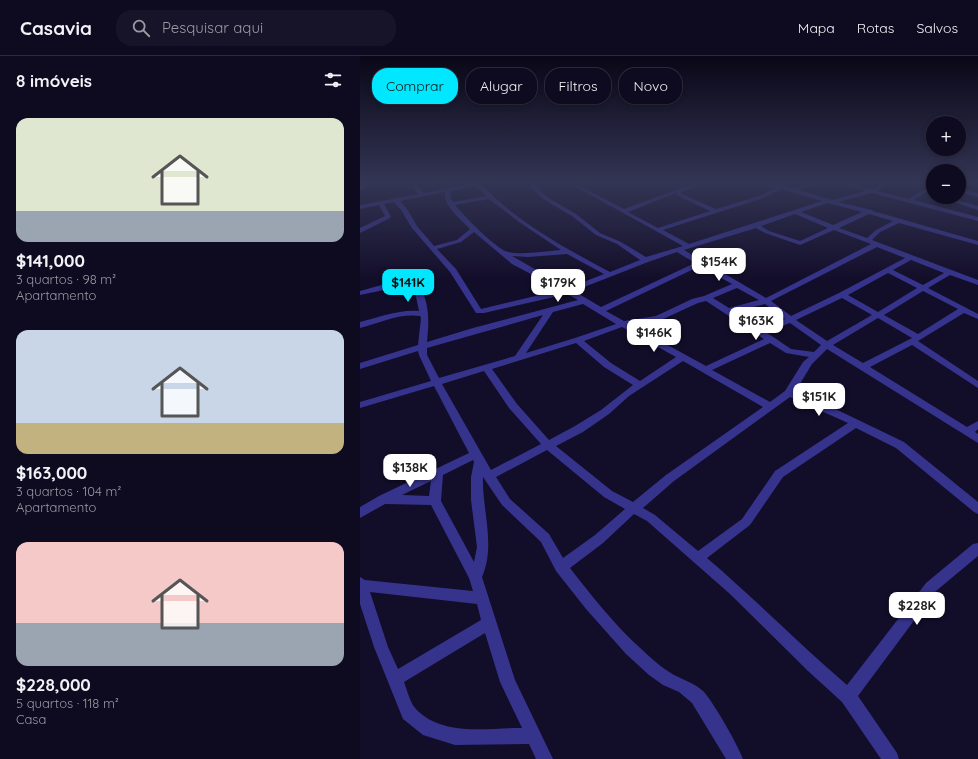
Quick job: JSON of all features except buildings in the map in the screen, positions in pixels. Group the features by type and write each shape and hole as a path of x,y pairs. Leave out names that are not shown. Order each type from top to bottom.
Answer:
{"street":[{"path":"360,231 388,217 387,216"},
{"path":"408,216 414,228 453,270 479,311 568,291 644,260 690,247 784,216"},
{"path":"461,216 474,229 525,268 770,406"},
{"path":"514,216 568,252 609,274"},
{"path":"575,216 598,234 619,243 644,260"},
{"path":"631,216 690,247"},
{"path":"658,230 701,216"},
{"path":"805,216 978,283"},
{"path":"756,225 768,232 800,243 860,216"},
{"path":"886,216 978,243"},
{"path":"967,216 978,219"},
{"path":"868,241 878,231 900,220"},
{"path":"434,248 459,241 474,229"},
{"path":"736,232 768,232"},
{"path":"728,311 766,300 877,244"},
{"path":"678,250 766,300 815,338 978,439"},
{"path":"504,253 528,255 568,252"},
{"path":"760,331 784,324 791,319 842,295 911,257"},
{"path":"601,310 701,263"},
{"path":"888,270 978,317"},
{"path":"561,567 599,539 634,507 692,461 720,444 789,393 808,362 827,345 950,272"},
{"path":"360,405 578,340 623,324 658,318 695,301 707,298 739,284"},
{"path":"360,293 399,285 413,285 416,287 424,314 425,333 422,348 423,356 488,476 506,502 545,538 561,567 591,605 642,661 668,680 684,687 698,697 735,759"},
{"path":"842,295 879,315 978,385"},
{"path":"707,298 789,351 816,354"},
{"path":"360,366 422,348 491,325 584,301"},
{"path":"863,367 915,339 964,309"},
{"path":"518,358 550,310"},
{"path":"360,325 409,313 418,312 424,314"},
{"path":"425,333 432,338 445,340"},
{"path":"705,370 771,339"},
{"path":"578,340 596,358 614,372 640,385"},
{"path":"488,476 585,425 605,412 626,394 683,357"},
{"path":"487,368 513,406 548,444 580,474 608,494 634,507 651,518 735,590 813,666 848,696 891,759"},
{"path":"789,393 814,402 900,446 978,509"},
{"path":"698,558 746,522 779,474 856,423"},
{"path":"967,432 978,424"},
{"path":"360,513 383,499 437,473 478,458"},
{"path":"475,578 480,566 483,547 477,500 476,477 478,458"},
{"path":"437,473 435,501 475,578 508,682 545,759"},
{"path":"383,499 435,501"},
{"path":"848,696 931,588 978,548"},
{"path":"481,598 422,593 360,584 381,647 409,714 429,729 456,736 533,736"},
{"path":"395,679 490,622"}]}
